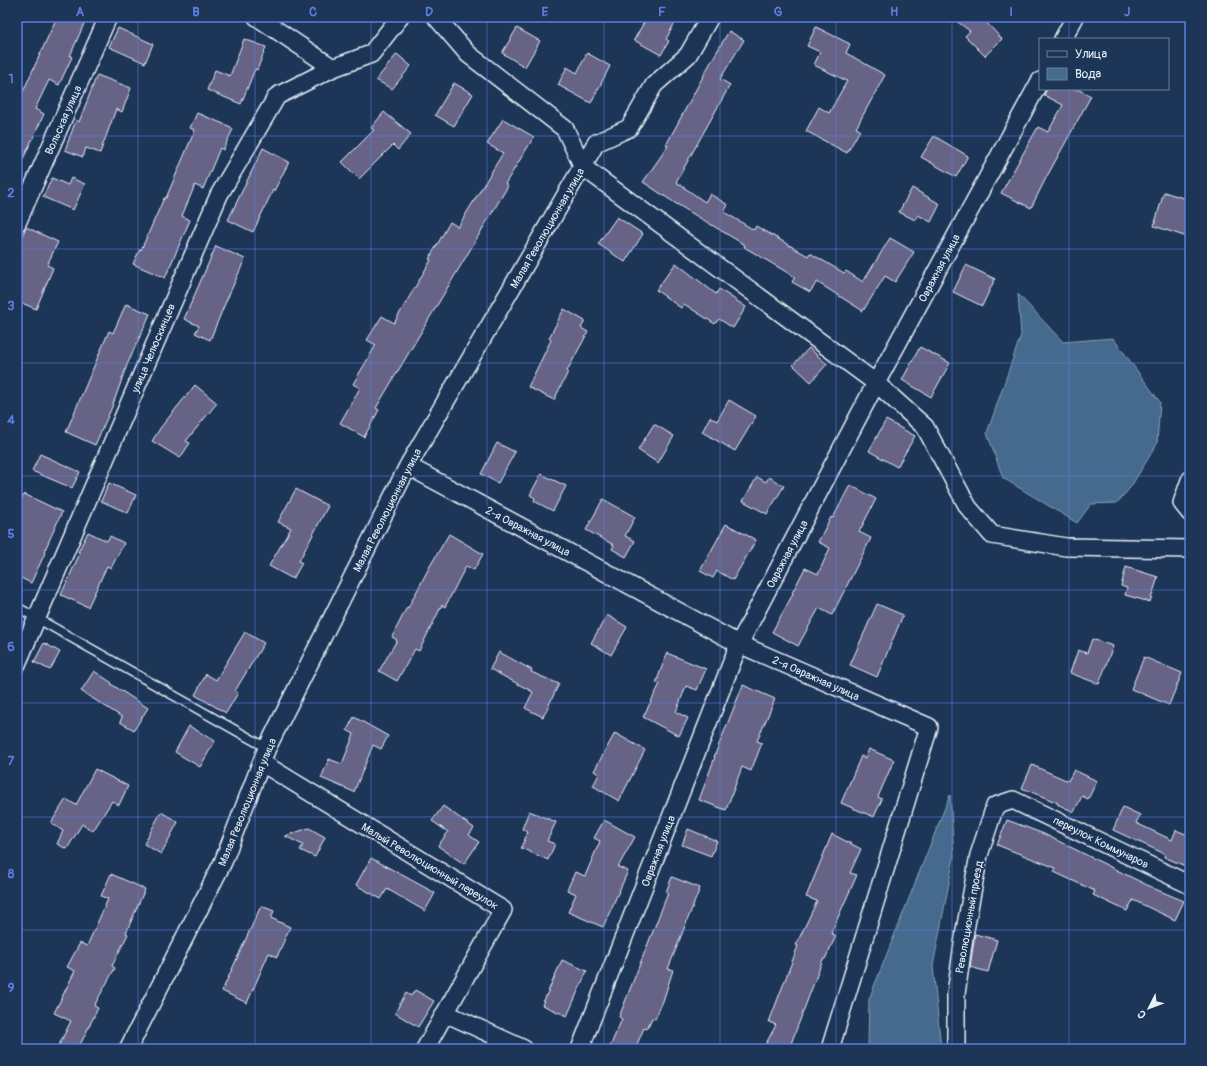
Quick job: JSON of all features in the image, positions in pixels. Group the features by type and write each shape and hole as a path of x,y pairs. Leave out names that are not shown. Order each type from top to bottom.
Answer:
{"street":[{"name":"Вольская улица","path":"17,223 108,17"},
{"path":"257,17 333,68"},
{"name":"улица Челюскинцев","path":"17,664 219,195 277,96 333,68 372,54 400,17"},
{"path":"436,17 468,54 565,130 583,167 876,383 925,427 968,507 992,535 1066,547 1190,550"},
{"name":"Малая Революционная улица","path":"128,1049 223,862 264,756 408,466 596,143 629,128 654,85 688,55 710,17"},
{"path":"1064,38 1075,17"},
{"name":"Овражная улица","path":"580,1049 739,644 876,383 1039,83"},
{"name":"2-я Овражная улица","path":"408,466 739,644 929,727 830,1049"},
{"path":"1186,508 1190,480"},
{"name":"Малый Революционный переулок","path":"264,756 503,910 426,1049"},
{"name":"переулок Коммунаров","path":"1013,800 1190,885"},
{"name":"Революционный проезд","path":"956,1049 956,994 965,930 979,855 995,806 1013,800"},
{"path":"445,1013 524,1049"}],"lane":[{"path":"17,607 264,756"}],"water":[{"path":"1018,294 1063,342 1113,338 1160,402 1157,444 1130,488 1117,503 1091,504 1077,523 1003,478 987,433 1021,335"},
{"path":"950,795 954,857 933,966 941,1049 869,1049 869,999"}],"building":[{"path":"57,17 87,17 70,56 72,57 59,85 49,80 35,109 44,114 17,172 17,94 21,96"},
{"path":"647,17 678,17 666,39 669,41 661,55 634,40"},
{"path":"951,17 981,17 1002,39 985,56 965,36 970,31"},
{"path":"816,27 850,44 846,53 885,75 856,128 860,130 847,153 806,131 819,107 829,113 847,81 814,65 820,52 807,46"},
{"path":"118,28 153,44 145,63 109,47"},
{"path":"517,28 540,41 525,67 502,53"},
{"path":"729,31 744,40 720,79 730,85 676,182 705,202 710,194 728,205 724,212 754,230 756,226 808,256 810,253 844,273 846,271 863,282 890,238 914,252 895,282 885,276 863,311 817,282 810,292 792,282 795,277 744,247 745,245 643,182 668,146 666,145"},
{"path":"244,39 266,47 257,70 255,69 241,104 207,90 215,70 230,76"},
{"path":"587,53 610,66 591,103 558,85 567,67 577,73"},
{"path":"397,54 411,66 392,89 376,80"},
{"path":"97,75 131,88 122,112 116,109 100,153 86,148 83,157 65,150 76,120 79,122"},
{"path":"454,83 473,94 454,126 435,115"},
{"path":"1046,90 1079,90 1091,96 1031,208 1001,193 1038,127 1048,132 1063,105 1044,95"},
{"path":"384,112 411,134 398,150 393,145 359,179 342,162 374,130 371,128"},
{"path":"197,113 233,129 223,150 220,148 203,189 195,185 182,216 190,220 165,278 133,264 140,249 141,250 164,198 166,198 195,130 190,128"},
{"path":"503,119 534,137 505,184 508,186 376,408 379,410 364,437 340,423 360,388 353,384 376,345 367,340 382,316 394,323 431,260 429,259 450,222 458,227 503,153 487,144"},
{"path":"934,136 968,156 956,177 921,157"},
{"path":"263,148 289,162 274,191 273,190 253,232 228,220"},
{"path":"52,178 68,185 71,178 85,184 73,210 43,197"},
{"path":"912,188 940,204 931,222 918,215 915,220 899,212"},
{"path":"1164,192 1190,200 1190,238 1154,226"},
{"path":"617,217 643,234 625,262 598,244"},
{"path":"26,227 58,242 47,265 53,268 36,309 17,301 17,247"},
{"path":"216,246 245,259 210,340 195,333 199,326 184,319"},
{"path":"676,263 716,294 719,289 746,307 733,328 719,319 715,324 684,304 681,308 656,290"},
{"path":"966,265 995,279 982,306 953,292"},
{"path":"126,304 150,314 127,365 112,407 95,445 66,432 109,331 113,333"},
{"path":"564,309 585,321 581,328 588,332 567,371 568,372 554,400 528,387 551,340 549,338"},
{"path":"920,347 950,363 931,397 902,380"},
{"path":"809,348 827,364 811,382 793,365"},
{"path":"195,385 217,403 186,441 190,443 180,458 152,441 161,427"},
{"path":"729,400 756,416 735,451 702,432 710,417 717,421"},
{"path":"886,420 915,436 897,467 869,451"},
{"path":"654,424 674,436 658,463 638,450"},
{"path":"497,443 515,452 498,483 481,474"},
{"path":"40,454 80,472 72,488 32,471"},
{"path":"541,474 566,486 553,511 534,501 535,498 530,495"},
{"path":"757,477 766,482 769,477 784,486 767,514 743,501"},
{"path":"109,483 136,495 128,513 101,501"},
{"path":"850,485 876,499 859,532 871,538 832,615 819,608 798,646 772,632 793,594 792,593 805,568 818,574 830,548 818,542 831,517 833,518"},
{"path":"296,489 328,506 299,561 302,563 293,579 269,566 291,528 278,522"},
{"path":"24,494 62,512 31,583 17,576 17,509"},
{"path":"603,499 635,517 625,536 635,541 626,557 612,549 614,545 586,530"},
{"path":"726,524 756,540 733,580 717,571 713,578 700,571"},
{"path":"88,532 107,541 110,536 124,543 111,568 107,566 88,607 61,595 80,553 78,552"},
{"path":"449,534 483,554 474,570 466,566 445,607 442,605 419,651 415,649 397,681 379,671 397,640 392,637 407,607 408,608"},
{"path":"1126,567 1158,577 1150,602 1125,595 1127,588 1121,586"},
{"path":"877,604 903,615 877,677 850,665"},
{"path":"607,615 627,627 611,655 591,643"},
{"path":"245,632 264,643 235,691 238,693 226,713 195,695 206,674 216,680"},
{"path":"1092,639 1113,646 1099,684 1070,673 1078,650 1087,653"},
{"path":"44,643 60,652 50,670 34,662"},
{"path":"499,652 532,670 531,672 559,684 543,717 525,708 533,692 490,669"},
{"path":"667,653 706,669 697,690 686,686 676,712 688,718 679,736 643,717 660,684 656,683"},
{"path":"1144,657 1182,673 1169,705 1131,689"},
{"path":"94,671 148,708 134,730 120,722 122,717 81,691"},
{"path":"743,685 775,699 757,741 762,743 751,771 742,767 726,810 699,800 714,757"},
{"path":"354,717 388,736 381,749 373,745 354,792 321,778 329,759 342,764 354,734 347,730"},
{"path":"189,726 215,741 200,767 175,752"},
{"path":"615,733 645,750 619,801 593,786 599,774 594,771"},
{"path":"869,749 894,760 878,797 882,799 874,817 841,803 861,756 865,758"},
{"path":"1032,765 1068,781 1074,770 1097,781 1088,799 1082,796 1074,812 1057,804 1058,803 1022,788"},
{"path":"95,769 128,786 119,805 112,801 93,831 82,824 67,849 57,844 63,831 51,823 66,799 76,805"},
{"path":"443,806 474,828 469,835 479,842 464,864 438,846 448,832 432,821"},
{"path":"1123,807 1140,815 1136,823 1172,840 1176,830 1190,836 1190,868 1164,857 1165,854 1113,830"},
{"path":"529,811 556,822 547,841 555,844 548,860 521,848 528,832 522,829"},
{"path":"161,812 178,822 161,854 144,844"},
{"path":"604,820 635,837 618,867 628,871 603,927 568,912 576,894 567,890 575,872 585,876 600,841 594,838"},
{"path":"1007,820 1044,834 1155,889 1184,901 1175,920 1133,900 1127,911 1093,895 1095,891 1054,872 1056,868 997,845"},
{"path":"309,828 325,837 315,857 300,850 303,845 285,836"},
{"path":"688,829 717,841 711,856 682,845"},
{"path":"832,834 861,849 850,873 857,875 831,933 836,936 825,959 823,959 789,1049 763,1049 776,1025 769,1022 798,946 796,945 817,901 806,897"},
{"path":"371,858 435,893 425,911 387,889 381,899 356,885"},
{"path":"111,874 145,889 126,933 128,934 112,966 115,968 94,1006 98,1008 78,1049 57,1049 71,1021 54,1013 75,971 67,967 80,943 87,946 108,899 101,896"},
{"path":"672,877 700,888 668,969 673,970 663,1001 655,1019 652,1018 647,1029 644,1028 635,1049 609,1049 622,1019 619,1017 668,893 666,892"},
{"path":"261,906 274,911 271,918 290,927 277,957 269,953 247,1003 222,991"},
{"path":"975,934 997,940 988,972 970,967"},
{"path":"562,960 587,971 567,1016 542,1005"},
{"path":"415,990 434,1001 418,1027 395,1013 406,993 411,996"}]}
